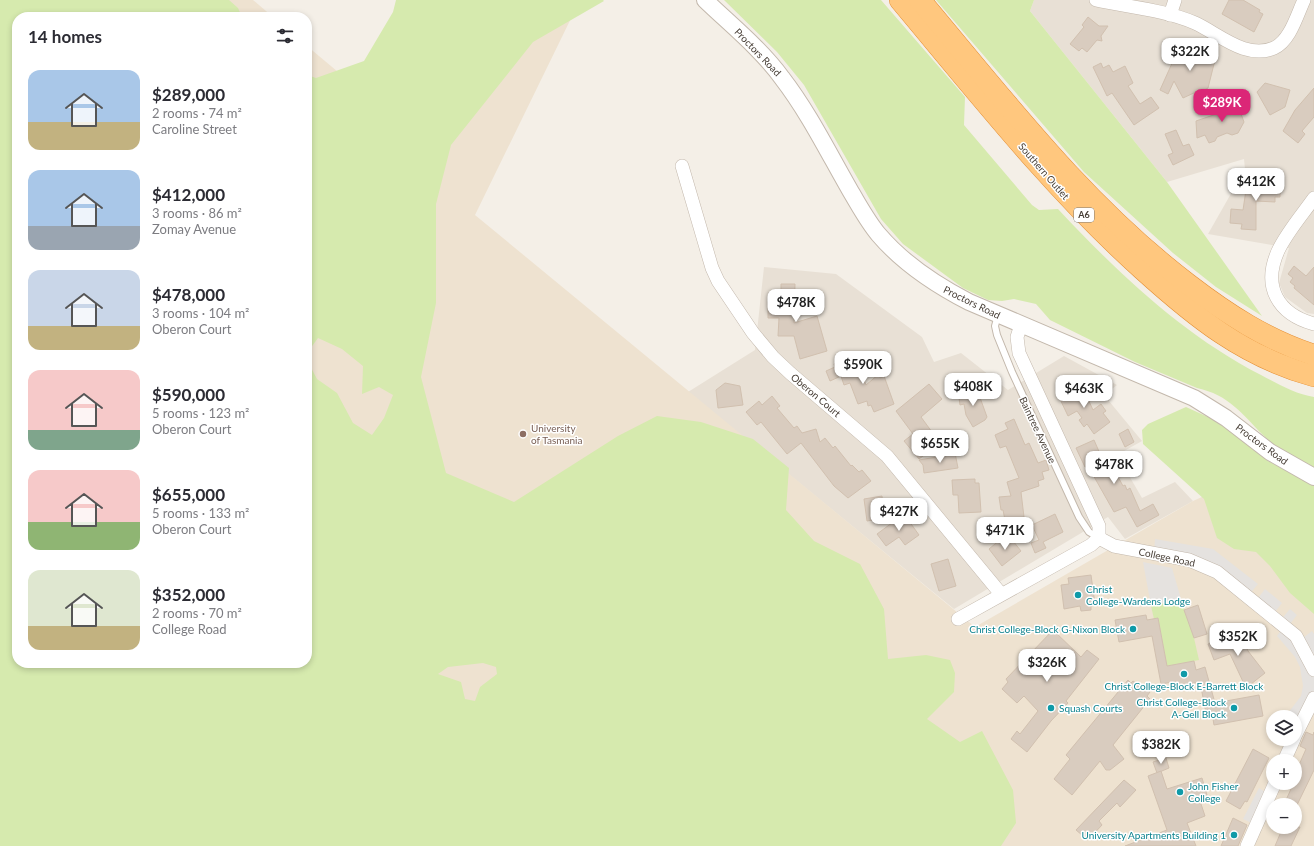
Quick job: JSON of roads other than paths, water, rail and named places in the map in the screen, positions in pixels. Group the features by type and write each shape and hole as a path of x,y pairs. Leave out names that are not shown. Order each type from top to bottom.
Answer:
{"highway":[{"name":"Southern Outlet","path":"900,0 1046,174 1088,219 1118,248 1178,302 1227,339 1263,358 1314,376"},
{"name":"Southern Outlet","path":"920,0 1073,180 1131,237 1179,277 1229,314 1263,334 1314,355"}],"street":[{"name":"Proctors Road","path":"705,0 764,56 782,77 803,109 868,220 888,245 939,285 998,315 1194,398 1226,418 1270,452 1314,477"},
{"path":"1096,0 1170,15 1195,23 1242,48 1259,52 1274,48 1284,41 1304,0"},
{"path":"1170,15 1175,0"},
{"name":"Oberon Court","path":"682,166 712,268 753,333 790,373 887,456 1001,594"},
{"path":"1310,323 1288,312 1280,304 1275,295 1271,274 1278,251 1314,198"},
{"name":"Baintree Avenue","path":"1021,325 1017,337 1019,353 1099,526 1098,538"},
{"path":"958,619 1091,545 1098,538"},
{"name":"College Road","path":"1098,538 1122,549 1154,552 1189,560 1217,572 1296,636 1314,670"},
{"path":"1302,722 1314,698"},
{"path":"1247,846 1272,790"}],"lane":[{"name":"Baintree Avenue","path":"998,315 995,326 997,335 1012,372 1079,517 1089,532 1098,538"}],"place":[{"name":"University of Tasmania","path":"523,434"},
{"name":"Christ College-Wardens Lodge","path":"1078,595"},
{"name":"Christ College-Block G-Nixon Block","path":"1133,629"},
{"name":"Christ College-Block E-Barrett Block","path":"1184,674"},
{"name":"Squash Courts","path":"1051,708"},
{"name":"Christ College-Block A-Gell Block","path":"1234,708"},
{"name":"John Fisher College","path":"1180,792"},
{"name":"University Apartments Building 1","path":"1234,835"}]}
